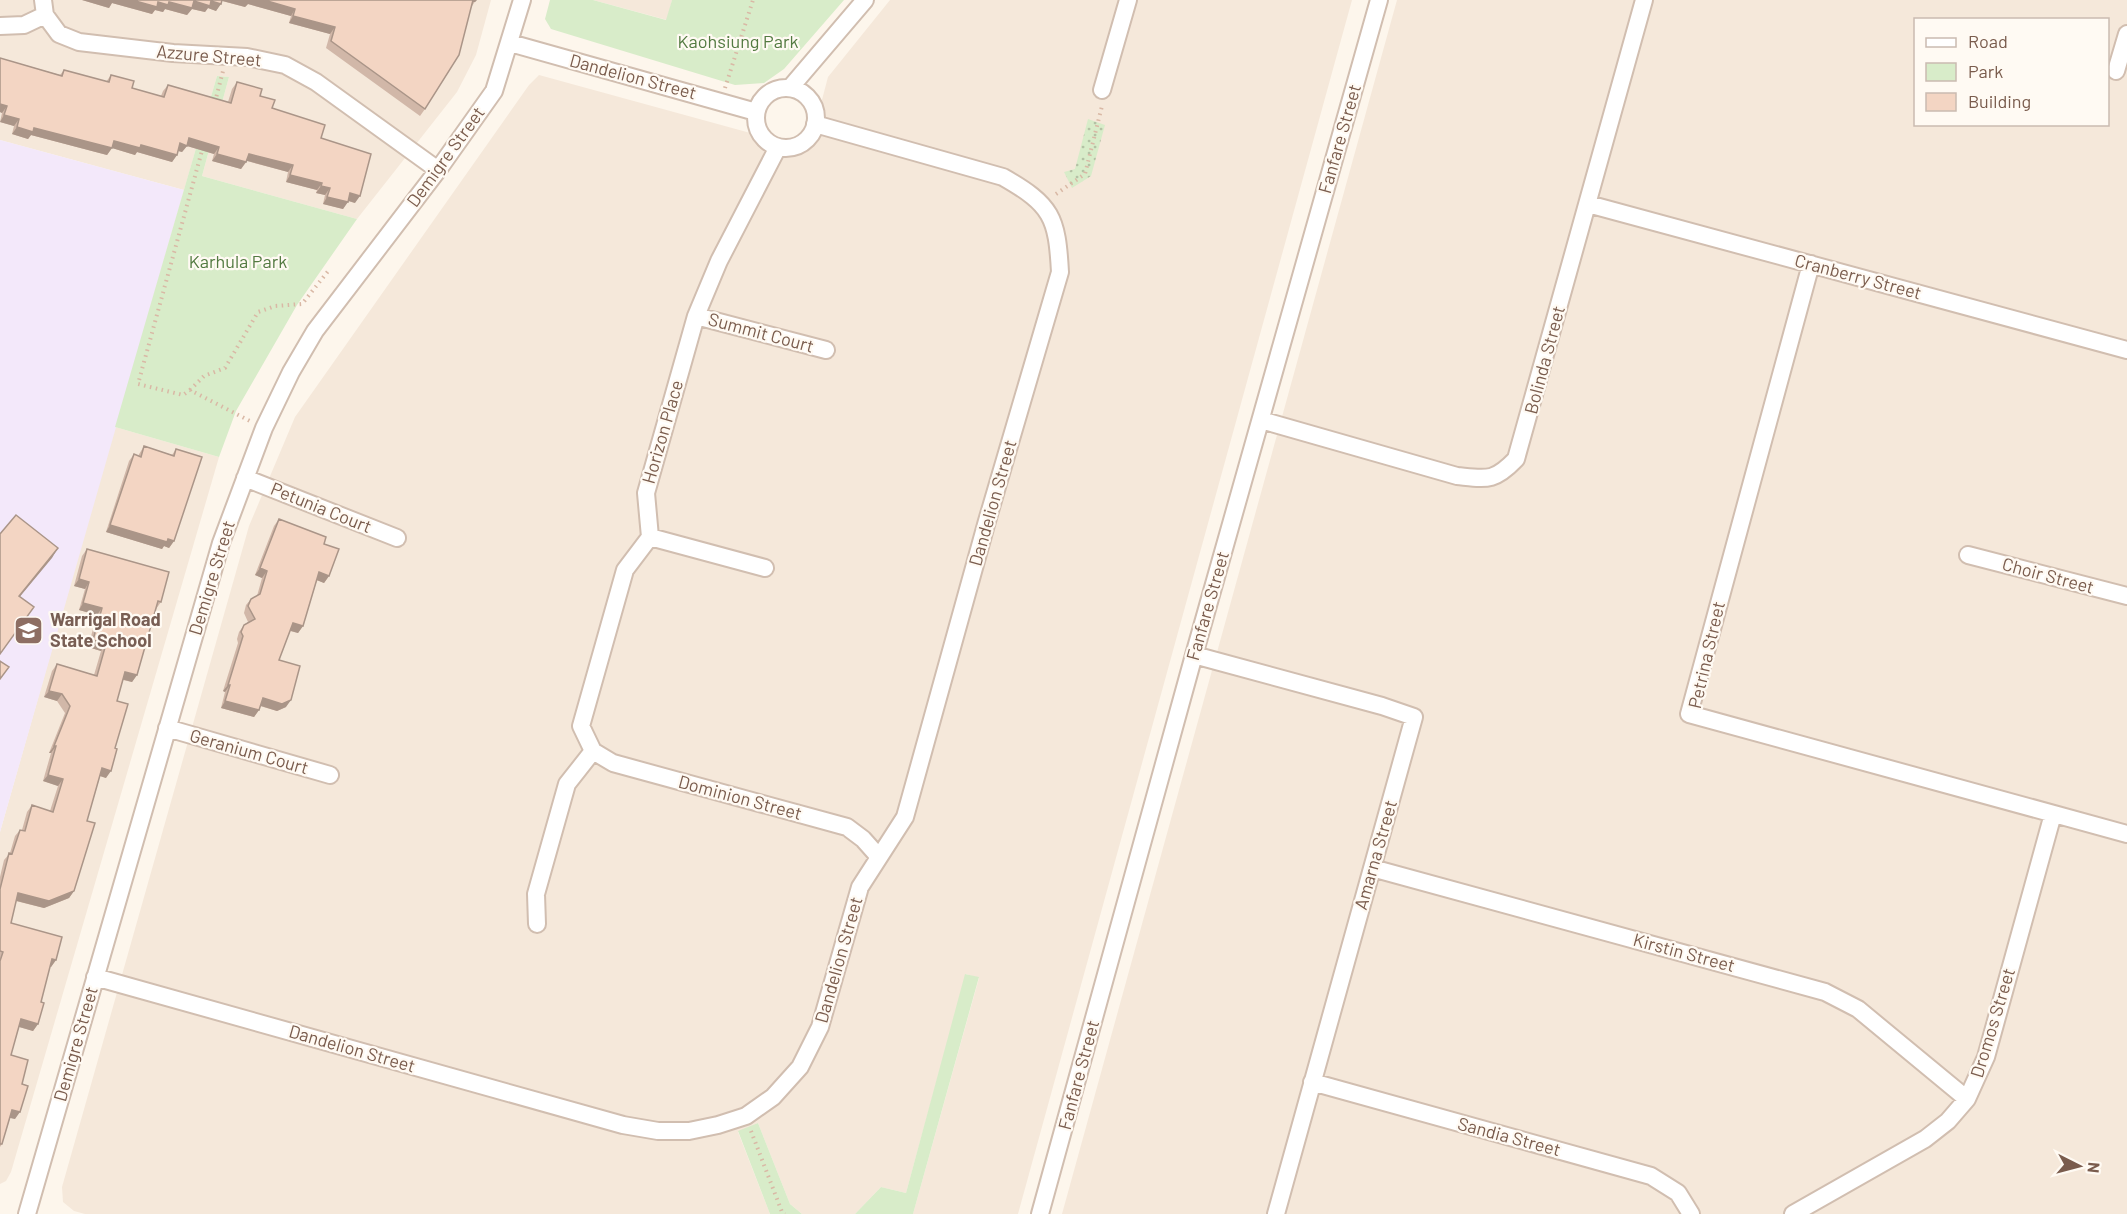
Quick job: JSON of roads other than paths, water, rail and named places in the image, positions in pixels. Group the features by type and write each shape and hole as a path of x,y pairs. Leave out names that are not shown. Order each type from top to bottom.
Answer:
{"street":[{"name":"Demigre Street","path":"27,1214 221,543 264,428 291,372 315,331 438,170 494,91 522,0"},
{"path":"790,88 865,0"},
{"path":"1102,90 1128,0"},
{"name":"Fanfare Street","path":"1041,1214 1194,656 1379,0"},
{"name":"Bolinda Street","path":"1261,420 1456,476 1485,478 1502,473 1516,459 1644,0"},
{"path":"0,26 24,26 44,8"},
{"name":"Azzure Street","path":"44,8 59,34 79,42 173,53 247,57 285,65 316,82 438,170"},
{"path":"2117,72 2127,34"},
{"name":"Dandelion Street","path":"510,43 756,112"},
{"path":"790,88 806,95 810,100 815,110 815,124 809,137 801,144 785,148 778,147 766,140 759,131 756,112 765,96 773,90 790,88"},
{"name":"Dandelion Street","path":"95,977 622,1125 658,1131 689,1131 746,1116 773,1097 800,1067 820,1027 860,887 905,817 987,521 1060,272 1058,236 1042,204 1029,192 1004,177 815,124"},
{"name":"Horizon Place","path":"650,537 646,493 696,316 719,261 778,147"},
{"name":"Cranberry Street","path":"1588,204 2127,350"},
{"name":"Petrina Street","path":"1810,264 1689,714 2127,834"},
{"name":"Summit Court","path":"696,316 826,350"},
{"name":"Petunia Court","path":"245,478 397,538"},
{"path":"537,924 536,894 567,784 593,751 581,726 625,570 650,537 765,568"},
{"name":"Choir Street","path":"1968,555 2127,596"},
{"name":"Amarna Street","path":"1194,656 1382,705 1414,717 1275,1214"},
{"name":"Geranium Court","path":"167,728 330,775"},
{"name":"Dominion Street","path":"593,751 613,763 847,827 863,839 879,857"},
{"name":"Dromos Street","path":"1793,1214 1925,1138 1948,1121 1966,1099 1986,1057 2053,814"},
{"name":"Kirstin Street","path":"1372,868 1825,992 1858,1009 1966,1099"},
{"name":"Sandia Street","path":"1312,1082 1651,1176 1678,1193 1691,1214"}],"place":[{"name":"Warrigal Road State School","path":"29,630"}],"park label":[{"name":"Kaohsiung Park","path":"738,42"},
{"name":"Karhula Park","path":"238,262"}]}
